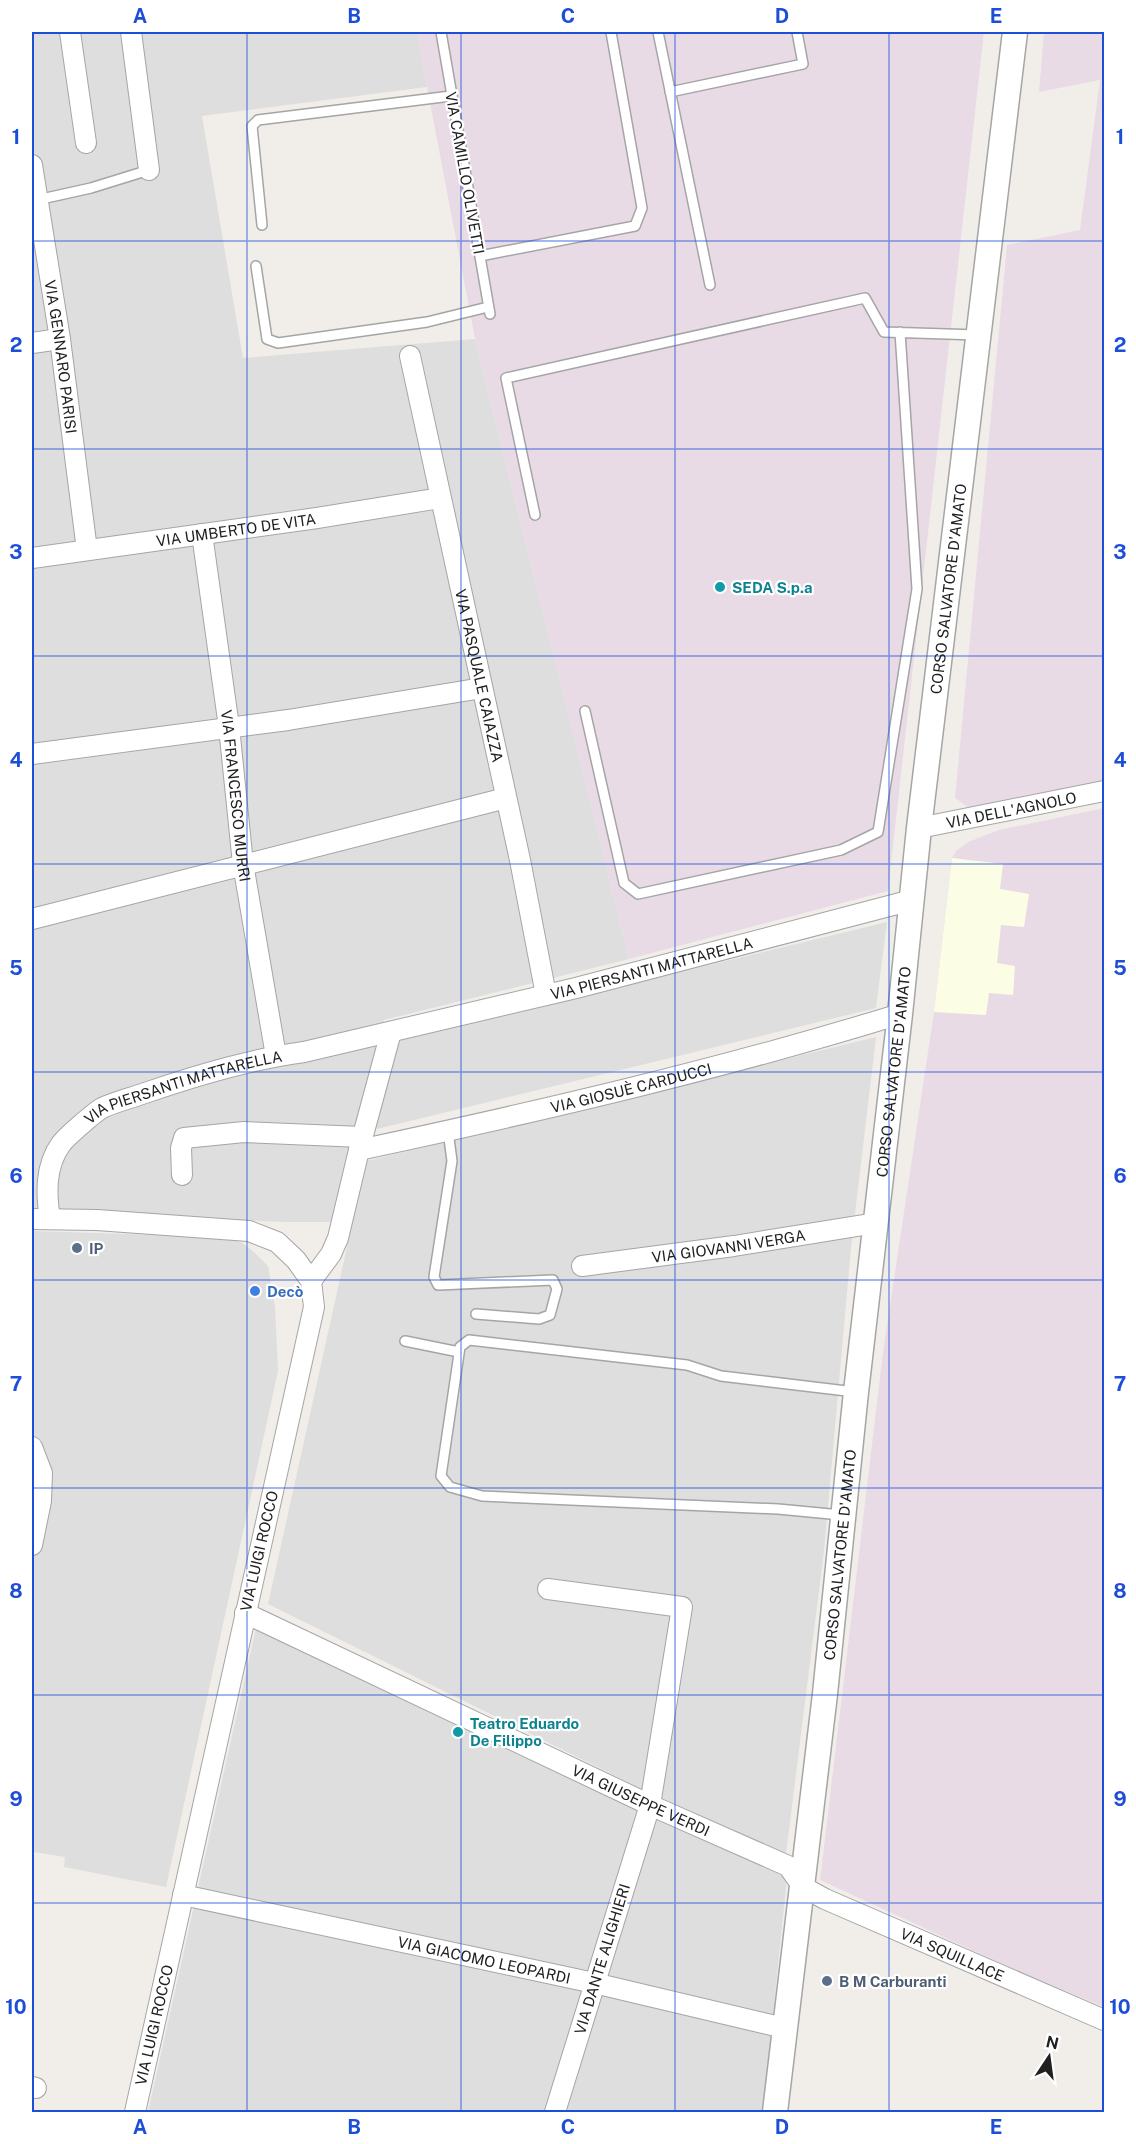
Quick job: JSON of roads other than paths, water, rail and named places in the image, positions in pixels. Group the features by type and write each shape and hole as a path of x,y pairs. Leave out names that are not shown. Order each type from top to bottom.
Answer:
{"street":[{"path":"70,32 86,143"},
{"path":"131,32 149,170"},
{"name":"CORSO SALVATORE D'AMATO","path":"775,2112 803,1887 919,828 1015,32"},
{"name":"VIA GENNARO PARISI","path":"32,165 60,339 87,550"},
{"path":"32,344 60,339"},
{"name":"VIA PASQUALE CAIAZZA","path":"410,356 506,798 546,995"},
{"name":"VIA UMBERTO DE VITA","path":"32,558 441,498"},
{"name":"VIA FRANCESCO MURRI","path":"202,534 230,728 243,864 276,1056"},
{"path":"32,754 230,728 482,688"},
{"name":"VIA DELL'AGNOLO","path":"919,828 1104,791"},
{"path":"32,919 506,798"},
{"name":"VIA PIERSANTI MATTARELLA","path":"41,1219 47,1200 48,1179 53,1160 61,1143 101,1109 174,1084 276,1056 304,1052 546,995 912,900"},
{"name":"VIA GIOSUÈ CARDUCCI","path":"182,1175 181,1149 184,1138 244,1132 360,1143 448,1131 658,1082 900,1014"},
{"path":"41,1219 97,1220 249,1231 277,1242 296,1260 311,1281 331,1254 338,1238 360,1143 391,1032"},
{"name":"VIA GIOVANNI VERGA","path":"582,1266 734,1246 876,1223"},
{"name":"VIA LUIGI ROCCO","path":"139,2112 183,1895 314,1306 311,1281"},
{"path":"32,1447 42,1473 41,1500 32,1545"},
{"name":"VIA DANTE ALIGHIERI","path":"548,1588 682,1607 650,1805 555,2112"},
{"name":"VIA GIUSEPPE VERDI","path":"245,1613 650,1805 788,1866 803,1887"},
{"name":"VIA SQUILLACE","path":"803,1887 1104,2020"},
{"name":"VIA GIACOMO LEOPARDI","path":"183,1895 594,1983 784,2028"}],"lane":[{"name":"VIA CAMILLO OLIVETTI","path":"256,266 267,339 279,343 489,311 441,32"},
{"path":"480,256 635,226 642,208 612,32"},
{"path":"658,32 710,285"},
{"path":"670,92 803,64 796,32"},
{"path":"262,225 252,126 258,120 451,96"},
{"path":"37,200 91,188 149,170"},
{"path":"535,515 506,378 865,298 884,332 978,335"},
{"path":"585,711 624,883 638,894 841,849 878,832 917,589 900,332"},
{"path":"448,1131 452,1161 434,1277 438,1285 553,1281 557,1289 550,1315 539,1319 476,1314"},
{"path":"843,1515 778,1509 482,1496 450,1487 441,1476 460,1347 469,1340 687,1365 722,1376 856,1392"},
{"path":"405,1341 459,1352"}],"place":[{"name":"SEDA S.p.a","path":"720,587"},
{"name":"IP","path":"77,1248"},
{"name":"Decò","path":"255,1291"},
{"name":"Teatro Eduardo De Filippo","path":"458,1732"},
{"name":"B M Carburanti","path":"827,1981"}]}
